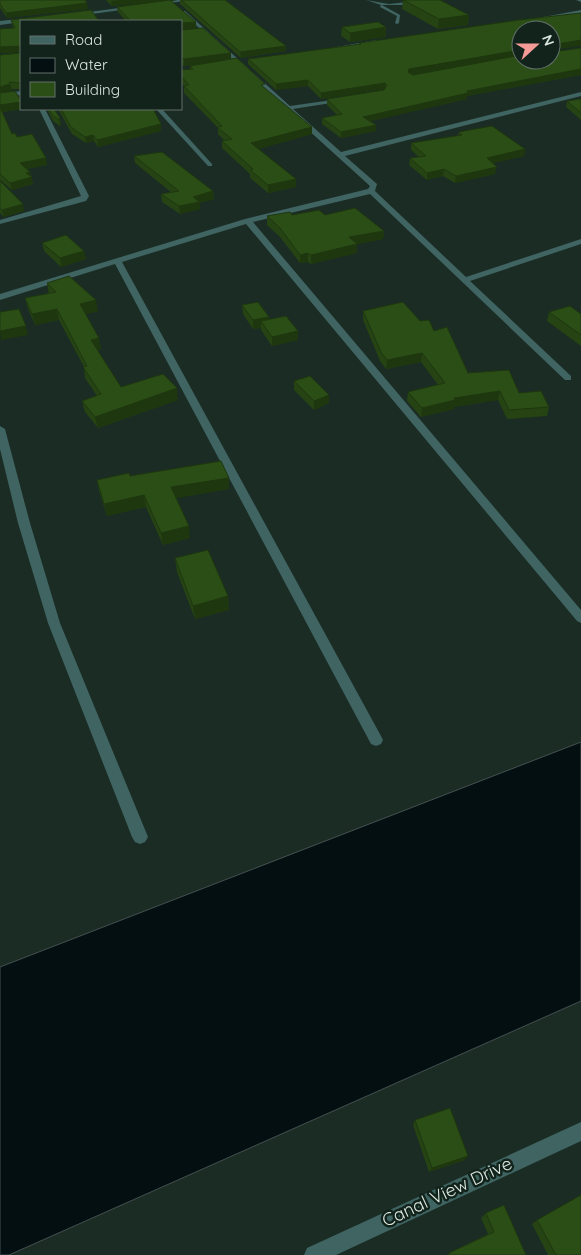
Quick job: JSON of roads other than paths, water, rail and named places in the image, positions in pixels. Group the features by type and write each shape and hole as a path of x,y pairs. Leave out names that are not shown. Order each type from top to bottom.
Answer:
{"street":[{"path":"152,4 189,0"},
{"path":"0,297 248,221 371,191 374,186 287,108 205,30 172,2"},
{"path":"67,15 143,6"},
{"path":"532,19 581,12"},
{"path":"23,20 38,18"},
{"path":"0,23 20,20"},
{"path":"197,31 205,30"},
{"path":"327,49 386,41"},
{"path":"230,64 249,61"},
{"path":"0,96 20,93"},
{"path":"339,155 581,94"},
{"path":"287,108 354,97"},
{"path":"0,222 83,199 85,196 42,110"},
{"path":"160,110 210,165"},
{"path":"371,191 568,378"},
{"path":"248,221 581,618"},
{"path":"465,280 581,241"},
{"path":"117,261 376,740"},
{"path":"0,430 24,523 54,623 140,837"},
{"name":"Canal View Drive","path":"314,1255 581,1130"}],"lane":[{"path":"368,0 399,16 397,23"},
{"path":"380,5 423,0"}],"water":[{"path":"581,742 581,1001 9,1255 0,1255 0,967"}]}
